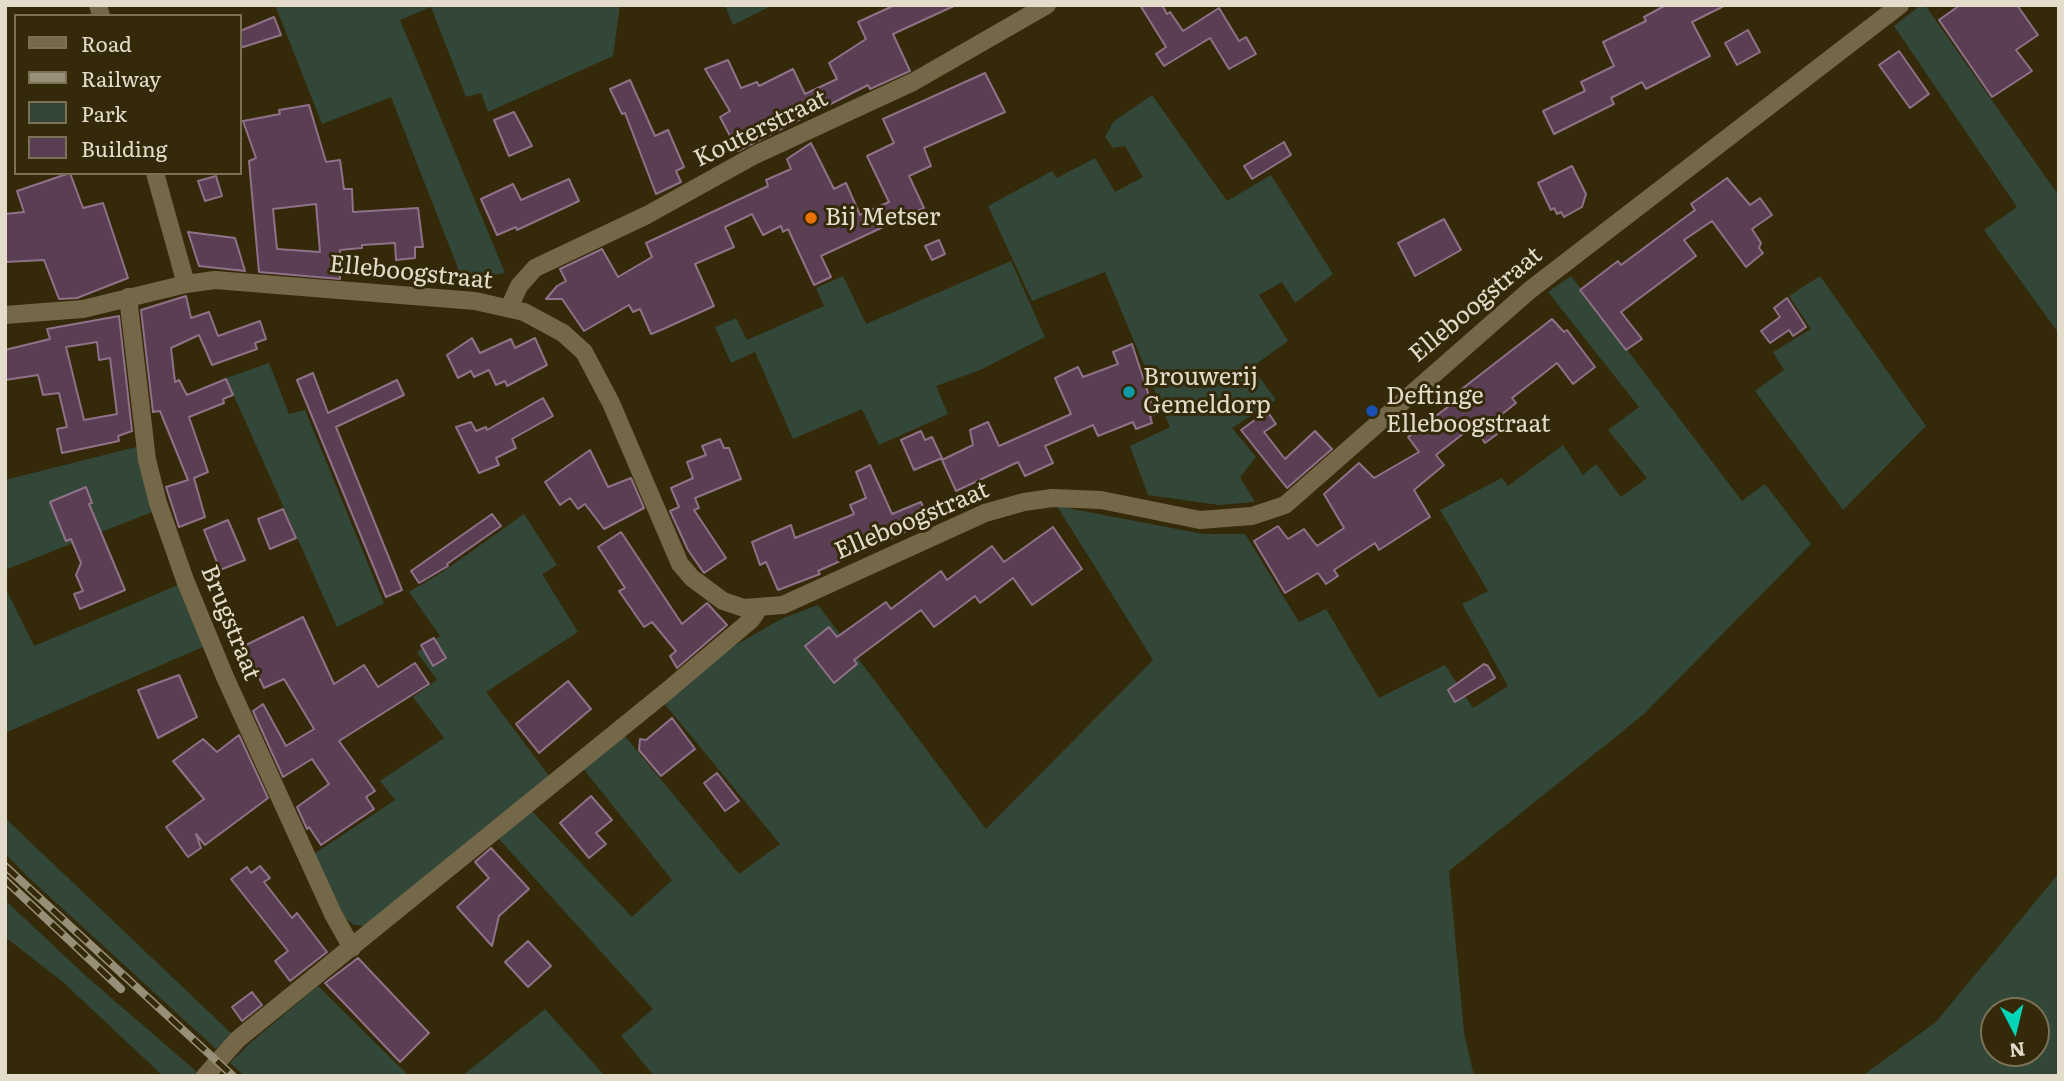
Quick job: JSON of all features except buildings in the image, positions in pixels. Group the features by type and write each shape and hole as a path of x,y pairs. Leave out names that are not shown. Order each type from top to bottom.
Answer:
{"street":[{"name":"Kouterstraat","path":"509,307 519,286 534,268 647,215 755,155 913,82 1047,5"},
{"name":"Elleboogstraat","path":"5,315 83,309 186,284 215,280 475,301 509,307 552,326 584,352 611,403 680,564 708,592 723,601 744,608 783,605 985,513 1024,502 1052,498 1101,500 1200,520 1252,516 1285,505 1530,290 1900,5"},
{"path":"156,175 186,284"},
{"name":"Brugstraat","path":"128,297 147,460 158,503 185,580 225,677 333,915 352,948"},
{"path":"205,1076 238,1039 677,682 751,620 759,608"}],"green space":[{"path":"275,5 620,5 613,56 488,112 481,93 466,97 431,7 400,20 505,273 463,281 391,97 322,124"},
{"path":"725,5 773,5 733,25"},
{"path":"1921,5 1925,5 2059,196 2059,334 1984,230 2017,207 1894,26"},
{"path":"1152,95 1227,201 1271,175 1333,274 1295,303 1282,282 1259,295 1288,341 1252,367 1276,400 1232,428 1256,457 1240,477 1255,502 1219,505 1148,495 1130,446 1170,427 1105,272 1032,301 988,206 1052,171 1057,178 1095,158 1115,192 1143,177 1125,146 1113,148 1105,137 1113,122"},
{"path":"1011,261 1045,337 980,370 936,386 948,414 879,445 862,409 793,439 755,352 731,363 715,327 736,318 747,340 824,306 816,288 843,276 866,324"},
{"path":"1571,276 1742,501 1765,484 1811,544 1644,714 1449,871 1464,1033 1474,1076 654,1076 621,1036 653,1009 498,838 530,809 632,917 672,880 582,767 624,735 739,874 780,844 663,702 727,650 781,619 818,605 986,829 1153,660 1057,506 1203,534 1245,534 1299,622 1326,609 1379,698 1445,665 1473,708 1508,686 1462,604 1488,591 1440,510 1502,478 1508,486 1563,445 1583,475 1596,464 1621,497 1647,478 1608,430 1639,407 1548,292"},
{"path":"1820,276 1926,426 1843,510 1755,391 1784,370 1773,352 1811,329 1789,296"},
{"path":"269,363 289,414 305,410 384,603 337,627 226,378"},
{"path":"140,446 152,512 5,570 5,480"},
{"path":"524,514 557,565 542,574 578,632 486,692 549,776 366,926 354,925 340,914 314,854 395,800 380,781 444,738 413,697 437,680 417,652 440,636 409,592 441,573"},
{"path":"178,585 205,646 5,733 5,587 34,646"},
{"path":"5,818 232,1034 216,1049 28,877 5,853"},
{"path":"2059,873 2059,1076 1862,1076 1936,1022"},
{"path":"5,900 86,976 198,1073 195,1076 163,1076 63,982 5,937"},
{"path":"318,986 409,1076 245,1076 230,1063"},
{"path":"545,1009 605,1076 462,1076"}],"railway":[{"path":"5,866 233,1076"},
{"path":"5,880 121,989"}],"place":[{"name":"Bij Metser","path":"811,218"},
{"name":"Brouwerij Gemeldorp","path":"1129,392"},
{"name":"Deftinge Elleboogstraat","path":"1372,411"}]}
